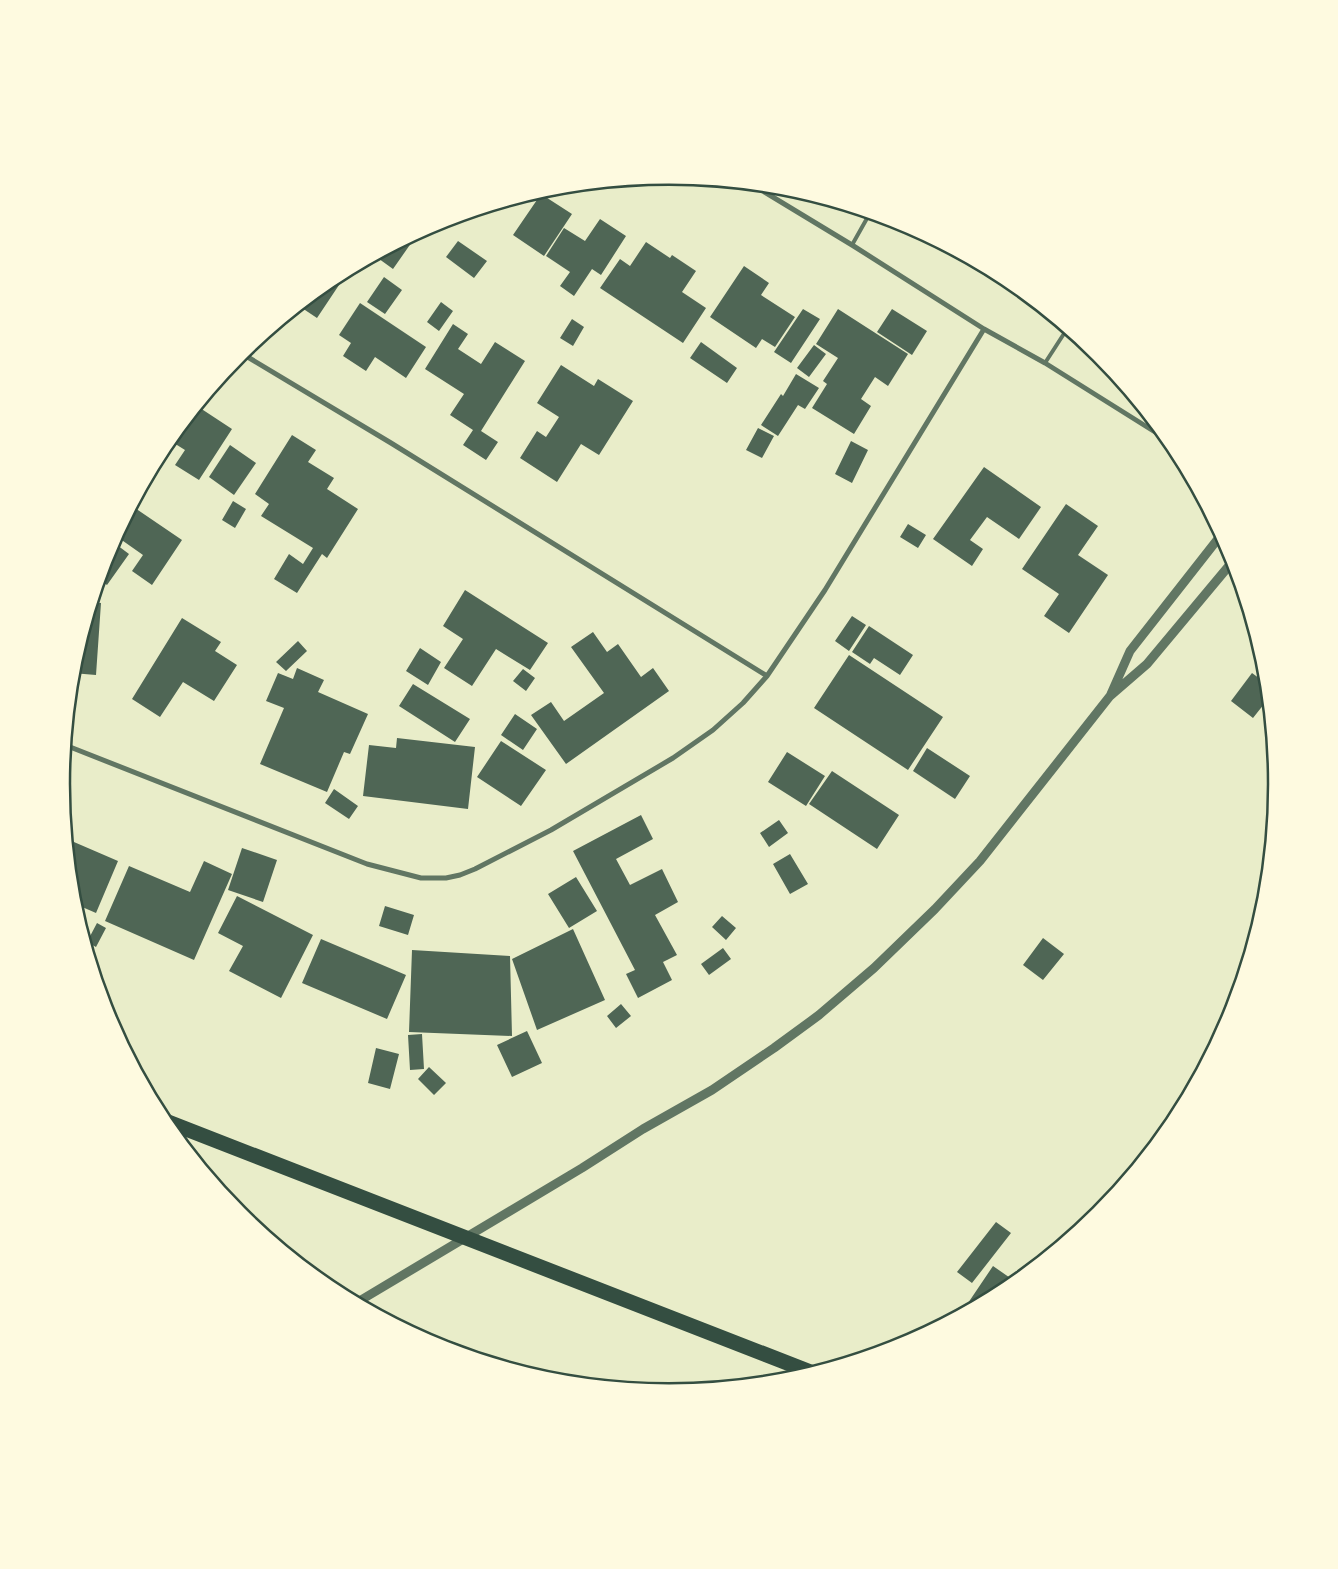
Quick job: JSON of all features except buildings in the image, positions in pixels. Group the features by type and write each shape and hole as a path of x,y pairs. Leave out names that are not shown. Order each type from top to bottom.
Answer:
{"highway":[{"path":"177,1125 801,1368"}],"street":[{"path":"768,194 984,329 1045,363 1151,430"},
{"path":"71,746 368,864 421,878 446,878 475,869 551,830 672,758 713,730 743,703 767,676 825,590 984,329"},
{"path":"249,358 391,443 767,676"},
{"path":"1110,696 1130,651 1216,542"},
{"path":"363,1299 582,1168 643,1129 712,1090 819,1015 874,968 935,909 980,861 1110,696 1147,664 1227,568"}],"lane":[{"path":"852,245 867,219"},
{"path":"1045,363 1064,334"}]}
